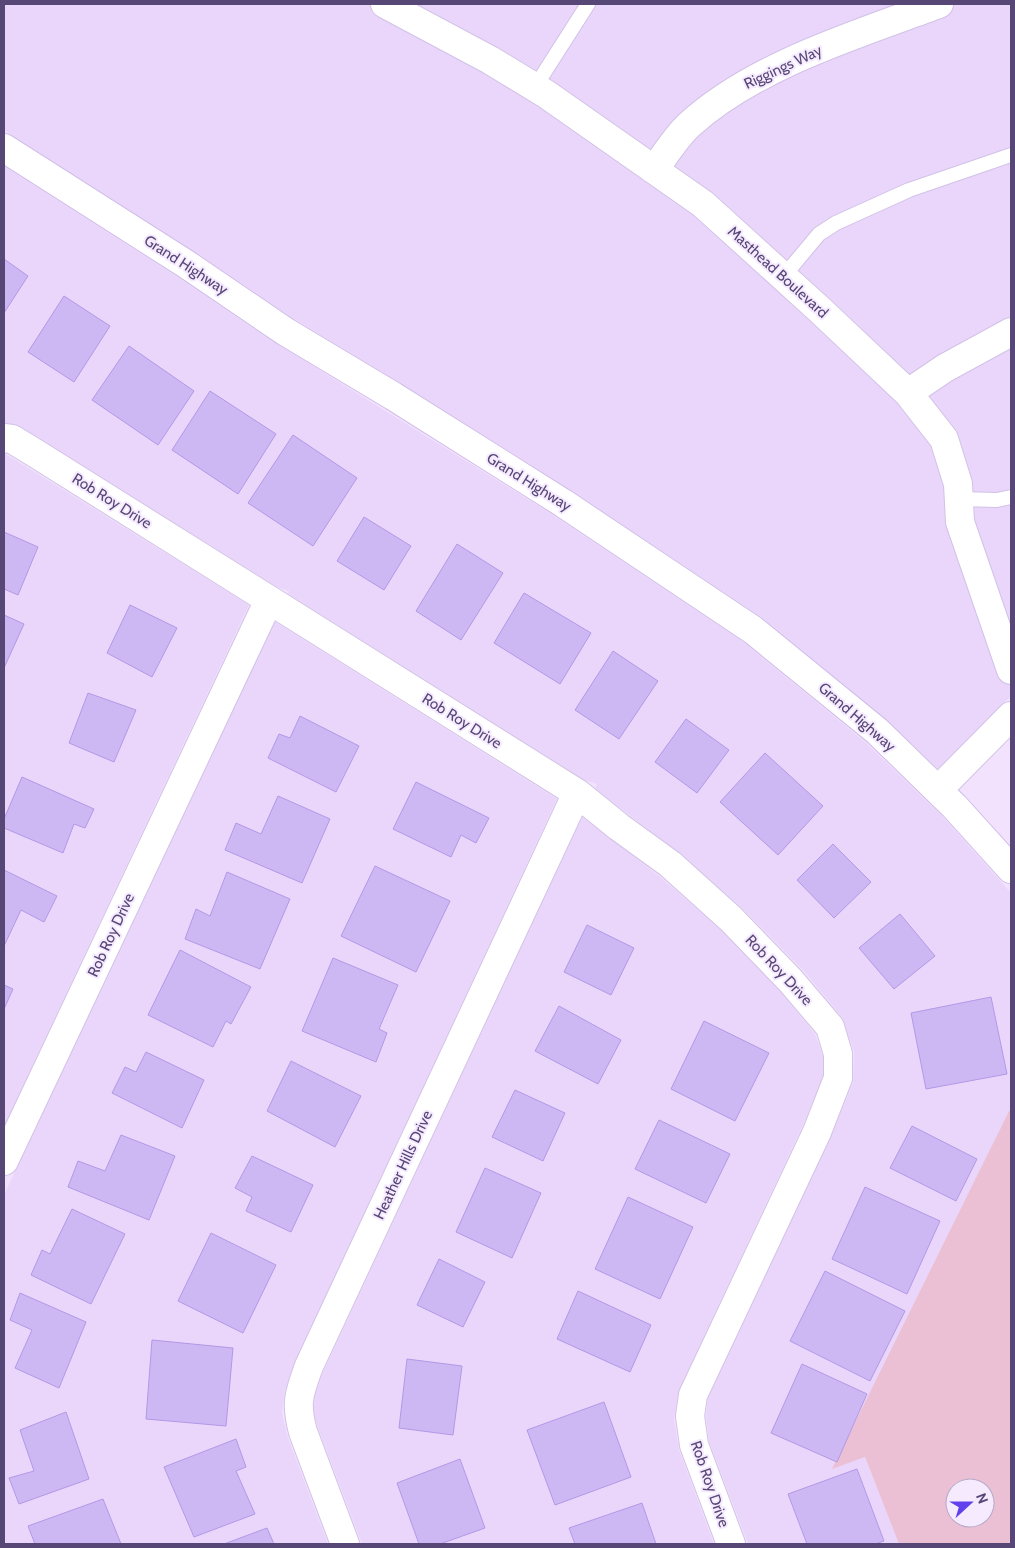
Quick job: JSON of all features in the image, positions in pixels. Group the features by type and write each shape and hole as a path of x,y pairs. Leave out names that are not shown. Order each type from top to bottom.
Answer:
{"street":[{"name":"Masthead Boulevard","path":"385,4 412,10 535,87 703,204 908,393 944,439 958,484 960,522 1011,670"},
{"name":"Riggings Way","path":"654,170 688,126 728,94 800,57 939,4"},
{"name":"Grand Highway","path":"4,148 186,264 286,332 393,396 563,503 753,630 877,731 956,807 1011,869"},
{"path":"908,393 945,368 1011,332"},
{"name":"Rob Roy Drive","path":"4,438 12,439 35,453 577,793 670,864 731,919 790,980 830,1027 838,1054 838,1078 817,1132 693,1395 690,1416 694,1445 731,1544"},
{"name":"Rob Roy Drive","path":"4,1161 268,600"},
{"path":"938,790 1011,716"},
{"name":"Heather Hills Drive","path":"345,1544 303,1432 298,1414 299,1394 310,1366 577,793"}],"lane":[{"path":"535,87 588,4"},
{"path":"783,277 820,234 836,223 909,190 1011,155"},
{"path":"959,498 997,500 1011,497"}],"shaded area":[{"path":"4,4 1011,4 1011,696 938,769 887,720 763,618 572,491 296,320 195,252 4,130"},
{"path":"4,166 176,276 263,335 553,515 742,641 865,742 943,817 1011,893 1011,1107 833,1468 865,1457 899,1544 748,1544 709,1441 706,1415 708,1398 831,1136 853,1083 854,1052 842,1017 803,970 743,909 681,854 595,789 597,784 584,780 288,594 289,591 277,587 21,427 4,424"},
{"path":"4,453 249,605 4,1126"},
{"path":"274,621 557,799 295,1362 285,1390 282,1413 288,1438 328,1544 4,1544 4,1195"},
{"path":"582,817 659,876 720,929 778,989 815,1034 823,1057 823,1077 802,1127 679,1390 674,1419 679,1450 714,1544 362,1544 318,1428 313,1411 315,1395 324,1370"},
{"path":"1011,1107 1011,1544 899,1544 865,1457 832,1469"}],"building":[{"path":"4,259 28,276 4,313"},
{"path":"64,296 110,326 74,382 28,352"},
{"path":"129,346 194,391 158,445 92,400"},
{"path":"210,391 276,434 238,494 172,450"},
{"path":"293,435 357,478 313,546 248,503"},
{"path":"364,517 411,546 384,590 337,561"},
{"path":"4,532 38,547 18,595 4,589"},
{"path":"457,544 503,573 461,640 416,611"},
{"path":"524,593 591,633 560,684 494,643"},
{"path":"130,605 177,628 152,677 107,653"},
{"path":"4,615 24,624 4,668"},
{"path":"613,651 658,681 619,739 575,710"},
{"path":"88,693 136,710 114,762 69,743"},
{"path":"300,716 359,746 336,792 268,758 279,734 290,738"},
{"path":"686,719 729,750 697,793 655,762"},
{"path":"765,753 823,806 778,855 720,802"},
{"path":"22,777 94,809 85,828 74,824 63,853 4,828 4,819"},
{"path":"416,782 489,818 476,843 461,835 451,857 393,829"},
{"path":"278,796 330,819 302,883 225,850 236,823 261,834"},
{"path":"833,844 871,882 834,918 797,880"},
{"path":"375,866 450,901 416,972 341,936"},
{"path":"4,870 57,896 44,922 21,910 4,946"},
{"path":"227,872 290,899 260,969 185,939 196,909 210,916"},
{"path":"900,914 935,956 894,989 859,948"},
{"path":"587,925 634,948 611,995 564,972"},
{"path":"180,950 251,987 231,1024 226,1021 213,1047 148,1015"},
{"path":"333,958 398,985 379,1029 387,1033 376,1062 302,1031"},
{"path":"4,985 13,989 4,1009"},
{"path":"991,997 1007,1074 926,1089 911,1013"},
{"path":"559,1006 621,1040 598,1084 535,1051"},
{"path":"704,1021 769,1053 735,1121 671,1089"},
{"path":"146,1052 204,1080 182,1128 112,1093 125,1067 136,1072"},
{"path":"291,1061 361,1096 335,1147 267,1111"},
{"path":"515,1090 565,1113 543,1161 492,1137"},
{"path":"659,1120 730,1154 706,1203 635,1169"},
{"path":"912,1126 977,1159 956,1201 890,1168"},
{"path":"121,1135 175,1156 149,1220 68,1187 78,1161 105,1171"},
{"path":"252,1156 313,1185 291,1232 246,1211 252,1197 235,1188"},
{"path":"485,1168 541,1193 512,1258 456,1232"},
{"path":"865,1187 940,1221 907,1294 832,1259"},
{"path":"628,1197 693,1227 660,1299 595,1269"},
{"path":"72,1209 125,1234 91,1304 31,1275 42,1250 50,1254"},
{"path":"211,1233 276,1265 243,1333 178,1301"},
{"path":"439,1259 485,1282 463,1327 417,1305"},
{"path":"825,1271 905,1311 870,1381 790,1341"},
{"path":"578,1291 651,1325 630,1372 557,1339"},
{"path":"20,1293 86,1322 59,1388 15,1368 32,1330 10,1320"},
{"path":"152,1340 233,1348 226,1426 146,1419"},
{"path":"407,1359 462,1366 453,1435 399,1428"},
{"path":"802,1364 867,1394 837,1462 771,1433"},
{"path":"604,1402 631,1477 555,1505 527,1430"},
{"path":"66,1412 89,1479 19,1504 9,1478 34,1471 20,1430"},
{"path":"236,1439 246,1467 236,1471 255,1514 194,1537 164,1467"},
{"path":"460,1459 485,1528 440,1544 419,1544 397,1483"},
{"path":"857,1469 884,1541 875,1544 807,1544 788,1494"},
{"path":"103,1499 121,1544 35,1544 28,1526"},
{"path":"642,1503 656,1544 575,1544 569,1528"},
{"path":"267,1528 274,1544 224,1544"}]}
